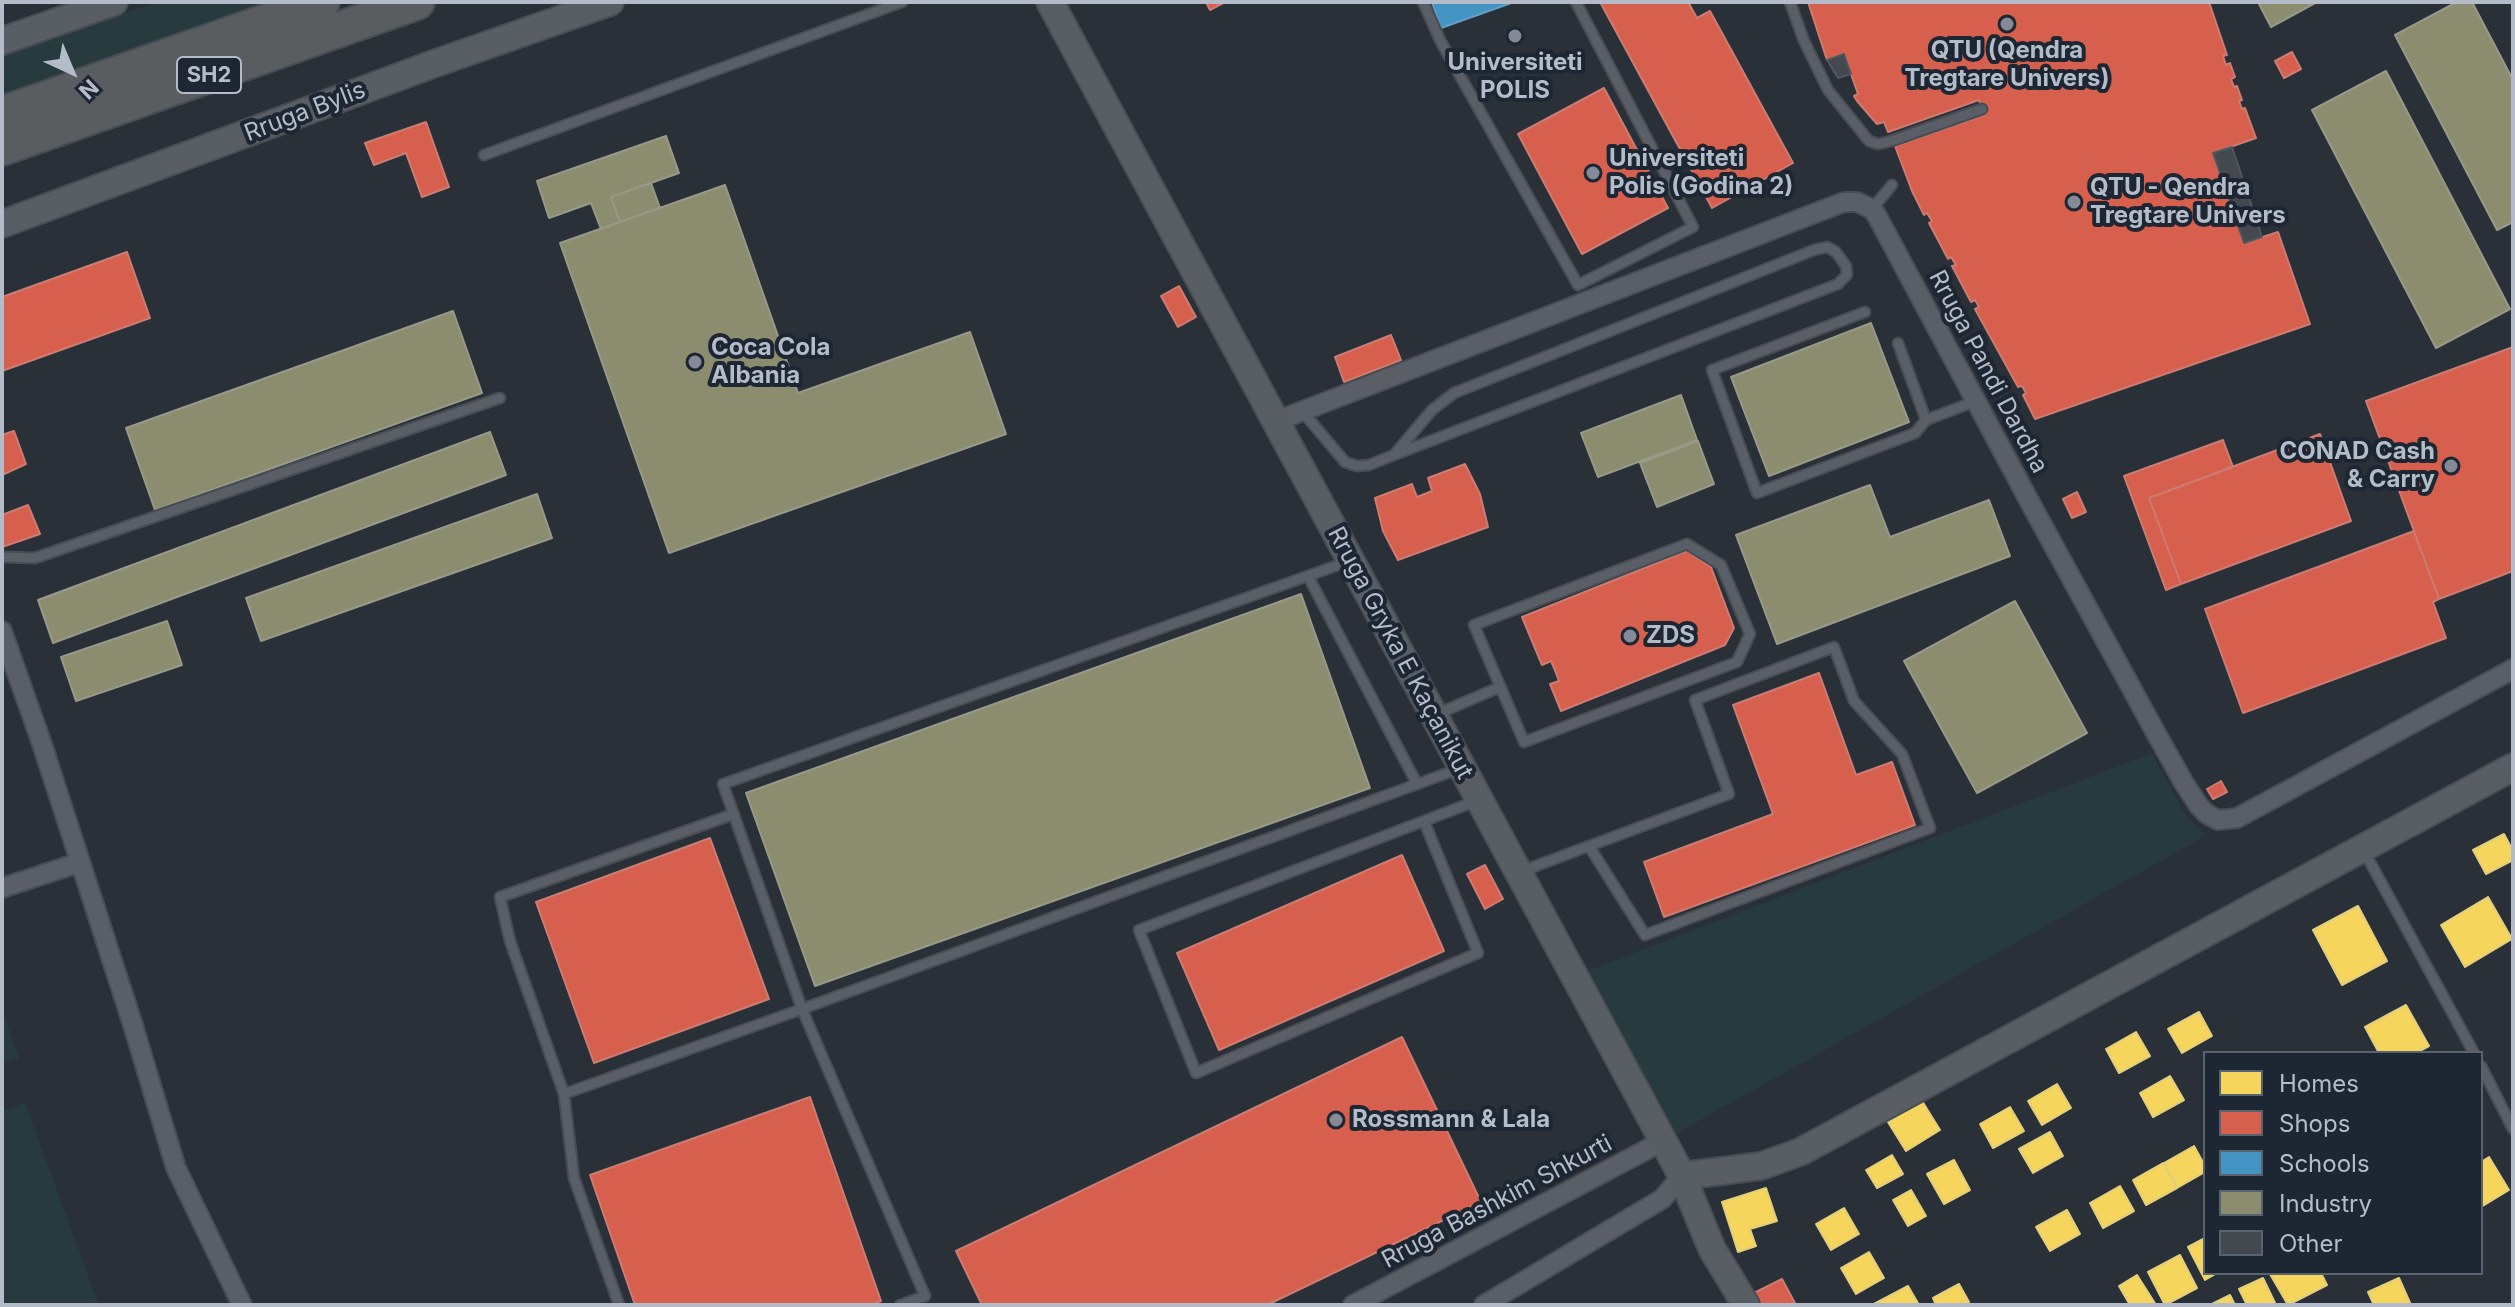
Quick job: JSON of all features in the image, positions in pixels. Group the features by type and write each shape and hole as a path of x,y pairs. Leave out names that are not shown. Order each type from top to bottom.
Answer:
{"highway":[{"name":"SH2","path":"2,114 322,2"},
{"name":"SH2","path":"2,148 417,2"}],"street":[{"name":"Rruga Bylis","path":"2,224 610,2"},
{"name":"Rruga Gryka E Kaçanikut","path":"1050,2 1682,1176 1712,1249 1746,1305"},
{"path":"2,41 104,4"},
{"path":"1274,422 1844,202 1857,202 1872,209"},
{"name":"Rruga Pandi Dardha","path":"1872,209 2184,783 2199,806 2218,820 2237,818 2513,669"},
{"path":"2,631 42,744 176,1168 242,1305"},
{"path":"1484,1305 1662,1199 1682,1176 1761,1166 1800,1152 2513,767"},
{"path":"2,888 78,863"},
{"name":"Rruga Bashkim Shkurti","path":"1353,1305 1663,1141"}],"lane":[{"path":"484,155 902,2"},
{"path":"1423,2 1441,42 1578,285 1693,227 1576,2"},
{"path":"1790,2 1804,41 1828,90 1869,141 1878,144 1891,141 1982,109"},
{"path":"1872,209 1892,185"},
{"path":"1302,411 1345,462 1357,466 1394,455 1838,284 1847,275 1846,266 1836,252 1827,247 1814,250 1454,393 1432,410 1394,455"},
{"path":"1865,312 1712,370 1757,493 1915,433 1926,420 1976,401"},
{"path":"1898,343 1926,420"},
{"path":"2,557 35,558 500,398"},
{"path":"1687,544 1721,565 1750,634 1737,662 1524,742 1500,687 1474,625 1687,544"},
{"path":"900,1305 927,1300 802,1009 723,784 1351,561"},
{"path":"1308,576 1417,784"},
{"path":"1519,872 1589,846 1729,794 1695,700 1834,647 1854,701 1902,754 1930,828 1645,935 1589,846"},
{"path":"1433,716 1500,687"},
{"path":"564,1094 1462,768"},
{"path":"1424,821 1478,953 1196,1073 1139,930 1424,821 1479,800"},
{"path":"619,1305 574,1178 564,1094 510,941 500,897 734,814"},
{"path":"2363,848 2473,1051"},
{"path":"2483,1070 2513,1129"}],"green space":[{"path":"156,2 283,2 2,100 2,56"},
{"path":"2152,753 2187,818 2207,835 1663,1141 1575,976"},
{"path":"2,1009 19,1058 2,1064"},
{"path":"25,1103 99,1305 2,1305 2,1111"}],"building: Homes":[{"path":"2504,834 2513,851 2513,860 2486,874 2473,850"},
{"path":"2488,897 2512,939 2465,967 2441,925"},
{"path":"2358,906 2387,961 2342,985 2313,930"},
{"path":"2406,1005 2429,1046 2420,1051 2378,1051 2365,1027"},
{"path":"2199,1012 2212,1036 2182,1053 2168,1029"},
{"path":"2136,1032 2150,1056 2119,1073 2106,1049"},
{"path":"2170,1076 2184,1100 2153,1117 2140,1093"},
{"path":"2057,1084 2071,1108 2042,1125 2028,1101"},
{"path":"1922,1101 1940,1130 1906,1151 1888,1122"},
{"path":"2010,1107 2024,1131 1993,1148 1980,1124"},
{"path":"2050,1132 2063,1156 2033,1173 2019,1149"},
{"path":"2194,1146 2203,1162 2203,1173 2177,1188 2164,1163"},
{"path":"1892,1155 1903,1174 1877,1188 1866,1170"},
{"path":"2489,1157 2509,1190 2483,1206 2483,1161"},
{"path":"1954,1160 1970,1190 1944,1204 1927,1174"},
{"path":"2163,1163 2177,1188 2146,1205 2133,1180"},
{"path":"2120,1186 2134,1211 2103,1228 2090,1203"},
{"path":"1766,1188 1777,1221 1750,1229 1756,1246 1738,1252 1722,1202"},
{"path":"1911,1190 1926,1216 1908,1226 1893,1200"},
{"path":"1844,1208 1859,1234 1831,1250 1816,1224"},
{"path":"2067,1210 2080,1234 2050,1251 2036,1227"},
{"path":"2203,1239 2203,1275 2214,1275 2205,1280 2188,1247"},
{"path":"1869,1252 1884,1278 1856,1294 1841,1268"},
{"path":"2180,1255 2197,1288 2165,1305 2148,1272"},
{"path":"2137,1275 2156,1305 2130,1305 2119,1286"},
{"path":"2271,1275 2322,1275 2327,1285 2288,1305"},
{"path":"2263,1278 2276,1305 2247,1305 2239,1289"},
{"path":"2399,1278 2411,1305 2374,1305 2368,1292"},
{"path":"1959,1284 1969,1302 1964,1305 1936,1305 1933,1298"},
{"path":"1908,1286 1919,1305 1872,1305"},
{"path":"2230,1295 2235,1305 2210,1305"}],"building: Shops":[{"path":"1206,2 1225,2 1210,10"},
{"path":"1600,2 1688,2 1697,18 1710,11 1793,163 1712,208"},
{"name":"QTU - Qendra Tregtare Univers","path":"1808,2 2209,2 2227,55 2223,56 2226,65 2230,63 2235,77 2231,79 2234,87 2237,86 2242,100 2239,101 2242,109 2245,108 2256,138 2213,153 2244,243 2278,232 2310,324 2035,419 2023,395 2026,393 2022,386 2018,387 1975,309 1979,307 1975,300 1971,302 1952,266 1956,265 1951,257 1948,259 1929,223 1932,221 1927,213 1924,215 1895,146 1984,115 1979,100 1888,132 1884,122 1877,124 1854,96 1858,94 1844,54 1827,60"},
{"path":"2292,52 2301,69 2284,78 2275,61"},
{"path":"1604,88 1668,208 1582,254 1518,134"},
{"path":"426,122 449,187 422,197 406,153 374,165 365,143"},
{"path":"127,252 150,318 2,371 2,297"},
{"path":"1179,286 1196,317 1178,327 1161,296"},
{"path":"1391,335 1401,360 1344,382 1335,357"},
{"name":"CONAD Cash & Carry","path":"2513,347 2513,571 2439,599 2366,401"},
{"path":"14,431 26,464 2,475 2,435"},
{"path":"2320,434 2351,521 2181,584 2149,498"},
{"path":"2223,440 2233,467 2149,498 2181,584 2166,590 2124,476"},
{"path":"1465,464 1480,494 1488,527 1398,560 1383,531 1375,498 1412,484 1417,497 1432,491 1428,478"},
{"path":"2077,492 2086,512 2072,518 2063,499"},
{"path":"28,505 40,534 2,547 2,515"},
{"path":"2414,531 2439,599 2433,602 2446,638 2243,713 2205,609"},
{"name":"ZDS","path":"1687,551 1711,567 1734,628 1725,645 1561,711 1550,684 1559,681 1554,668 1551,661 1542,665 1522,617"},
{"path":"1819,673 1856,775 1892,762 1915,825 1664,917 1644,862 1773,814 1733,705"},
{"path":"2221,781 2227,792 2213,799 2207,789"},
{"path":"710,838 769,999 594,1063 536,902"},
{"path":"1402,855 1444,951 1219,1050 1177,953"},
{"path":"1485,865 1503,899 1485,909 1467,874"},
{"name":"Rossmann & Lala","path":"1402,1037 1481,1202 1267,1305 982,1305 956,1251"},
{"path":"810,1097 881,1301 870,1305 635,1305 590,1175"},
{"path":"1782,1279 1796,1305 1761,1305 1754,1293"}],"building: Schools":[{"path":"1432,2 1514,2 1441,28"}],"building: Industry":[{"path":"2258,2 2317,2 2271,27"},
{"path":"2457,2 2472,2 2513,80 2513,222 2497,230 2395,35"},
{"path":"2386,71 2510,309 2436,348 2312,110"},
{"path":"666,136 679,173 611,197 620,222 601,229 591,203 549,218 537,181"},
{"path":"651,183 660,208 620,222 611,197"},
{"name":"Coca Cola Albania","path":"725,185 798,393 970,332 1006,434 669,553 560,243"},
{"path":"453,311 482,393 155,510 126,428"},
{"path":"1871,323 1909,422 1769,476 1731,377"},
{"path":"1681,395 1697,440 1598,477 1581,433"},
{"path":"490,432 506,475 53,643 38,600"},
{"path":"1698,441 1714,484 1657,507 1640,463"},
{"path":"1870,485 1890,537 1989,500 2010,556 1777,644 1736,535"},
{"path":"537,494 552,538 261,641 246,598"},
{"path":"1301,594 1370,788 815,986 746,793"},
{"path":"2015,601 2087,733 1977,793 1904,661"},
{"path":"167,621 182,665 76,701 61,657"}],"building: Other":[{"path":"1844,54 1851,74 1838,78 1827,60"},
{"path":"2232,147 2262,237 2244,243 2213,153"}],"place":[{"name":"QTU (Qendra Tregtare Univers)","path":"2007,24"},
{"name":"Universiteti POLIS","path":"1515,36"},
{"name":"Universiteti Polis (Godina 2)","path":"1593,173"},
{"name":"QTU - Qendra Tregtare Univers","path":"2074,202"},
{"name":"Coca Cola Albania","path":"695,362"},
{"name":"CONAD Cash & Carry","path":"2451,466"},
{"name":"ZDS","path":"1630,636"},
{"name":"Rossmann & Lala","path":"1336,1120"}]}
